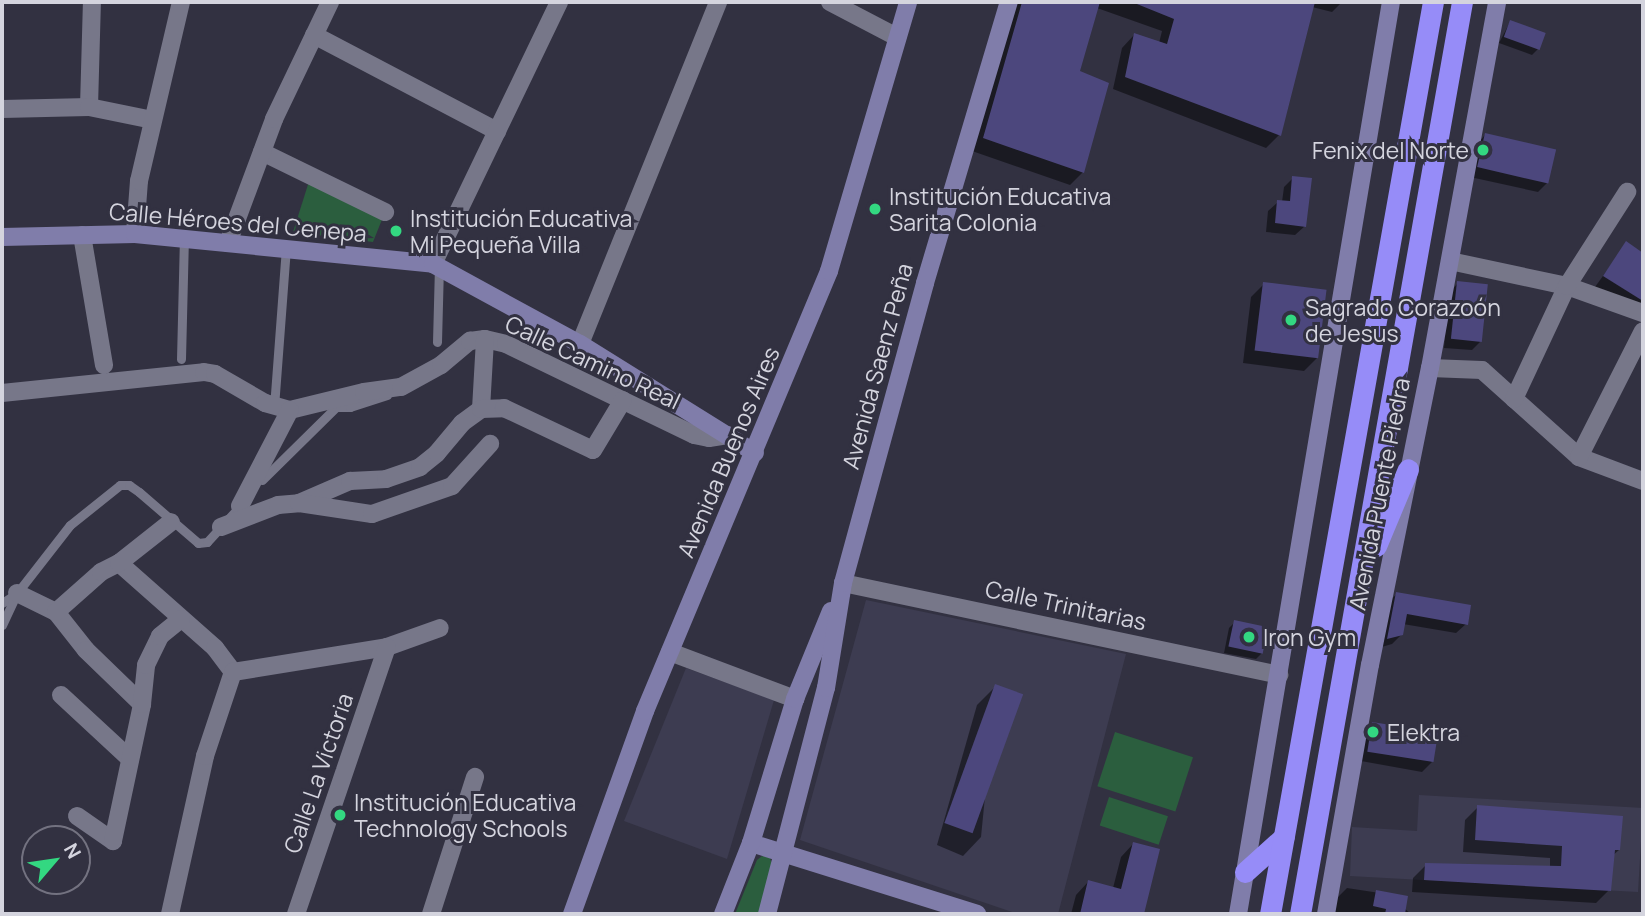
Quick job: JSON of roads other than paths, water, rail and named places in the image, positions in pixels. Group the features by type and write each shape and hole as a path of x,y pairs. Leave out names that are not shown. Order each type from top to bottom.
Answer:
{"highway":[{"path":"1270,914 1433,2"},
{"path":"1300,914 1462,2"},
{"path":"1356,601 1390,509 1409,469"},
{"path":"1245,872 1284,837"}],"main road":[{"name":"Avenida Buenos Aires","path":"572,914 645,711 829,271 908,2"},
{"name":"Avenida Saenz Peña","path":"767,914 826,688 843,583 925,283 1009,2"},
{"path":"1238,914 1391,2"},
{"name":"Avenida Puente Piedra","path":"1326,914 1497,2"},
{"name":"Calle Héroes del Cenepa","path":"2,237 135,234 436,265 580,344 755,453"},
{"name":"Avenida Saenz Peña","path":"723,914 751,843 795,699 843,583"},
{"path":"751,843 952,910 977,914"}],"street":[{"path":"89,107 92,2"},
{"path":"135,234 139,181 181,2"},
{"path":"228,243 274,119 330,2"},
{"path":"436,265 559,2"},
{"path":"580,344 718,2"},
{"path":"830,2 897,37"},
{"path":"314,35 497,131"},
{"path":"2,109 89,107 153,120"},
{"path":"262,152 385,212"},
{"path":"1514,399 1567,286 1627,192"},
{"path":"82,235 104,365"},
{"path":"1450,261 1567,286 1643,313"},
{"path":"1579,457 1643,331"},
{"path":"481,409 485,340"},
{"name":"Calle Camino Real","path":"282,408 364,391 401,387 441,365 470,341 485,340 506,344 694,435 728,435"},
{"path":"1430,368 1482,370 1579,457 1643,481"},
{"path":"2,393 204,372 215,374 282,408 240,506"},
{"path":"299,503 350,481 386,479 420,467 437,453 461,423 481,409 504,408 593,450 624,400"},
{"path":"221,527 278,505 299,503 372,514 452,486 489,444"},
{"path":"56,612 101,572 119,563 171,522"},
{"path":"119,563 215,648 233,672"},
{"name":"Calle Trinitarias","path":"843,583 1279,674"},
{"path":"17,593 56,612 86,650 142,704"},
{"path":"77,816 113,841 142,704 146,665 160,636 181,619"},
{"path":"233,672 387,647 440,628"},
{"name":"Calle La Victoria","path":"296,914 387,647"},
{"path":"670,652 795,699"},
{"path":"170,914 205,756 233,672"},
{"path":"61,695 130,759"},
{"path":"431,914 475,777"}],"lane":[{"path":"181,359 184,239"},
{"path":"282,408 286,249"},
{"path":"436,265 437,342"},
{"path":"2,625 17,593 70,525 120,485 129,485 198,543 207,542 266,474 336,407 350,407 376,400 401,387"},
{"path":"2,603 17,593"}],"place":[{"name":"Fenix del Norte","path":"1483,150"},
{"name":"Institución Educativa Sarita Colonia","path":"875,209"},
{"name":"Institución Educativa Mi Pequeña Villa","path":"396,231"},
{"name":"Sagrado Corazoón de Jesus","path":"1291,320"},
{"name":"Iron Gym","path":"1249,637"},
{"name":"Elektra","path":"1373,732"},
{"name":"Institución Educativa Technology Schools","path":"340,815"}]}
